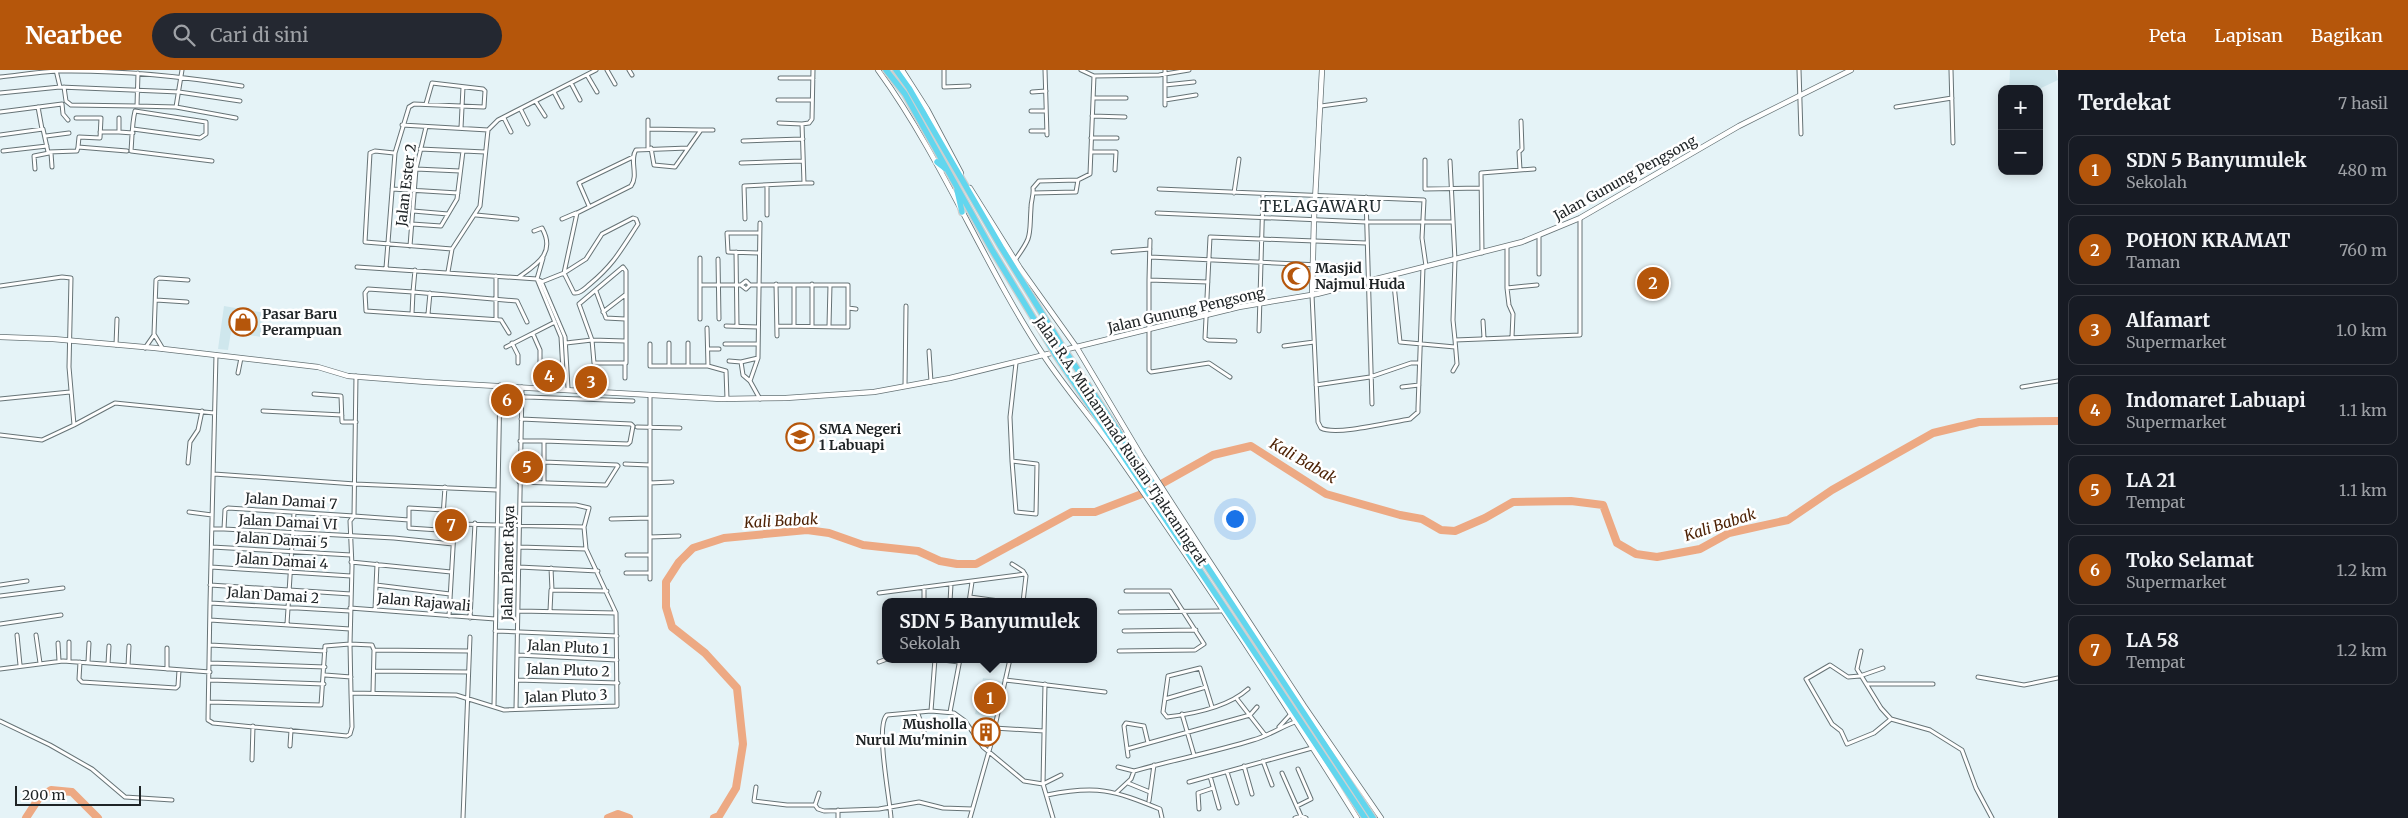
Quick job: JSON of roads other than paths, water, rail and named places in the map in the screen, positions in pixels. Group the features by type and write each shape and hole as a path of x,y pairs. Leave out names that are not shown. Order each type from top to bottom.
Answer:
{"highway":[{"name":"Jalan R.A. Muhammad Ruslan Tjakraningrat","path":"886,70 905,94 992,250 1055,354 1129,468 1364,818"},
{"name":"Jalan R.A. Muhammad Ruslan Tjakraningrat","path":"896,70 909,88 950,160 1064,349 1197,545 1306,717 1373,818"},
{"path":"946,146 950,160"},
{"path":"936,162 948,170"},
{"path":"962,178 971,190"},
{"path":"956,185 962,212"},
{"path":"1304,706 1306,717"},
{"path":"1295,722 1302,726"},
{"path":"1314,728 1326,738"},
{"path":"1308,733 1312,747"}],"street":[{"path":"176,107 182,70"},
{"path":"448,272 452,249 476,215 480,206 488,130 498,120 521,110 596,70"},
{"path":"607,70 615,84"},
{"path":"629,70 632,75"},
{"path":"779,123 802,124 811,122 813,70"},
{"name":"Jalan R.A. Muhammad Ruslan Tjakraningrat","path":"878,70 899,98 936,162 994,272 1044,356 1129,468"},
{"name":"Jalan R.A. Muhammad Ruslan Tjakraningrat","path":"902,70 927,109 971,190 1015,260 1077,348 1140,459"},
{"path":"944,70 944,87 969,86"},
{"path":"1031,131 1047,133 1046,70"},
{"path":"1081,70 1094,76 1189,70"},
{"path":"1160,189 1234,193 1315,195 1424,200 1422,238 1425,266 1418,412 1410,419 1358,428 1325,430 1319,425 1312,295 1315,195 1322,70"},
{"path":"1799,70 1801,134"},
{"name":"Jalan Gunung Pengsong","path":"0,337 70,340 163,349 318,367 356,376 566,388 650,395 760,399 874,392 931,382 1016,363 1205,315 1312,295 1506,247 1539,236 1580,218 1740,126 1851,70"},
{"path":"1951,70 1953,143"},
{"path":"0,77 56,71 138,74 181,76 242,86"},
{"path":"56,71 66,101 71,105 176,107 236,118"},
{"path":"1165,72 1165,102 1196,95"},
{"path":"137,106 138,74"},
{"path":"587,75 597,92"},
{"path":"1015,260 1031,235 1030,205 1034,193 1033,188 1039,181 1078,180 1090,174 1094,76"},
{"path":"780,78 813,78"},
{"path":"1165,85 1194,82"},
{"path":"571,83 580,100"},
{"path":"386,268 395,153 402,124 409,107 414,104 486,106 484,89 432,84 426,104"},
{"path":"461,128 463,86"},
{"path":"0,93 62,87 179,92 240,101"},
{"path":"1032,92 1046,91"},
{"path":"554,92 562,107"},
{"path":"1093,98 1126,98"},
{"path":"1896,107 1952,98"},
{"path":"778,100 812,100"},
{"path":"1321,106 1365,100"},
{"path":"536,102 545,116"},
{"path":"0,112 62,104 63,114 68,120"},
{"path":"38,107 42,129 45,130 52,167"},
{"path":"100,132 133,131 200,138 206,134 207,125 205,122 138,110 135,112 133,131 132,152 212,161"},
{"path":"521,110 528,124"},
{"path":"1031,111 1046,111"},
{"path":"1092,116 1125,117"},
{"path":"35,169 34,156 77,151 79,137 100,138 101,118 76,118"},
{"path":"119,118 119,132"},
{"path":"504,118 510,132"},
{"path":"648,120 650,148 654,165 676,167 701,130"},
{"path":"1520,170 1519,152 1522,149 1521,121"},
{"path":"402,124 488,130"},
{"path":"802,124 804,183"},
{"name":"Jalan Ester 2","path":"410,246 416,169 426,127"},
{"path":"0,135 42,129"},
{"path":"648,129 713,130"},
{"path":"46,136 69,133"},
{"path":"1091,138 1117,138"},
{"path":"743,141 803,139"},
{"path":"3,151 47,146"},
{"path":"78,147 127,151"},
{"path":"562,220 632,186 634,182 633,157 636,150 688,148"},
{"path":"420,149 485,152"},
{"path":"395,153 372,151 366,242 452,249"},
{"path":"412,224 439,227 457,200 463,151"},
{"path":"1090,152 1116,152 1115,170"},
{"path":"589,206 579,183 633,157"},
{"path":"1234,193 1239,159"},
{"path":"1425,160 1425,189 1481,188"},
{"path":"741,163 803,161"},
{"path":"1450,161 1455,260 1453,320 1457,364 1453,371"},
{"path":"416,169 460,171"},
{"path":"1482,254 1482,173 1534,169"},
{"path":"1034,193 1076,192 1078,180"},
{"path":"745,219 744,186 812,183"},
{"path":"766,185 767,215"},
{"path":"392,189 458,193"},
{"path":"1259,330 1258,304 1263,194"},
{"path":"1366,197 1372,404"},
{"path":"413,211 448,214"},
{"path":"357,267 448,272 539,281 564,273 588,256 606,232 633,218 638,221 611,266 580,292 574,293 564,273 577,213"},
{"path":"1157,213 1366,222 1453,222"},
{"path":"476,215 517,218"},
{"path":"1455,340 1581,334 1580,218"},
{"path":"750,381 758,358 758,253 760,223"},
{"path":"534,231 542,228 548,238 539,281 564,344 566,388"},
{"path":"758,253 728,252 727,234 759,233"},
{"path":"1539,236 1539,274"},
{"path":"1235,341 1206,340 1205,315 1211,237 1366,243"},
{"path":"1150,240 1150,372 1209,364 1230,377"},
{"path":"1506,247 1507,288 1509,305 1513,314 1512,337"},
{"path":"1113,252 1150,249"},
{"path":"736,252 737,326"},
{"path":"1150,257 1341,266"},
{"path":"518,278 543,258"},
{"path":"700,258 700,319"},
{"path":"718,259 719,320"},
{"path":"625,363 594,362 592,340 578,306 623,266 626,271 625,378"},
{"path":"412,314 414,270"},
{"path":"1392,275 1400,342 1455,346"},
{"path":"496,276 496,320"},
{"path":"0,286 62,277 71,278 70,392 74,425"},
{"path":"163,349 157,343 154,334 157,279 188,280"},
{"path":"1149,280 1208,282"},
{"path":"741,285 746,281 750,285"},
{"path":"700,285 737,284 746,289 750,285 758,284 848,285 848,327 777,326"},
{"path":"776,284 777,336"},
{"path":"812,284 812,326"},
{"path":"829,326 830,284"},
{"path":"794,285 794,326"},
{"path":"1507,288 1537,286"},
{"path":"509,334 503,321 428,314 367,312 364,308 367,290 430,293 518,301 527,322"},
{"path":"596,292 608,319 625,319"},
{"path":"428,314 430,293"},
{"path":"604,312 626,295"},
{"path":"156,300 187,302"},
{"path":"905,387 906,306"},
{"path":"848,308 856,309"},
{"path":"551,310 564,344"},
{"path":"116,345 117,318"},
{"path":"1483,320 1484,338"},
{"path":"506,346 555,322"},
{"path":"726,326 758,327"},
{"path":"707,328 708,366"},
{"path":"145,348 154,334"},
{"path":"533,334 540,350 540,364"},
{"path":"564,344 592,340 625,341"},
{"path":"512,342 518,355 518,363"},
{"path":"688,342 688,366"},
{"path":"1284,346 1314,342"},
{"path":"669,343 669,366"},
{"path":"650,344 650,366 708,366 712,369 726,371 727,399"},
{"path":"725,344 758,344"},
{"path":"708,349 719,349"},
{"path":"929,351 931,382"},
{"path":"210,602 216,355"},
{"path":"238,373 241,358"},
{"path":"729,361 741,362 758,358"},
{"path":"741,362 743,375 750,381 760,399"},
{"path":"1012,461 1037,464 1036,514 1016,512 1012,461 1010,416 1016,363"},
{"path":"1316,385 1370,377 1411,363 1419,363"},
{"path":"252,760 253,726 348,736 352,727 350,521 354,516 356,376"},
{"path":"2022,387 2058,382"},
{"name":"Jalan Planet Raya","path":"494,706 500,385"},
{"path":"1402,387 1419,385"},
{"name":"Jalan Planet Raya","path":"516,709 519,631 522,386"},
{"path":"0,399 70,392"},
{"path":"314,394 341,396 343,422 356,422"},
{"path":"650,395 650,579"},
{"path":"499,396 633,401"},
{"path":"0,435 42,440 115,403 214,413"},
{"path":"263,410 342,415"},
{"path":"188,463 190,442 198,430 202,411"},
{"path":"520,441 628,444 633,426 631,424 521,419"},
{"path":"637,427 680,428"},
{"path":"544,441 544,483"},
{"path":"520,482 604,485 608,484 618,469 617,465 544,462"},
{"path":"625,464 650,465"},
{"path":"214,474 355,484 497,490"},
{"path":"650,483 672,482"},
{"path":"442,531 445,487"},
{"path":"520,504 576,505 590,508 584,527 586,549 598,570 616,613 618,683"},
{"path":"444,510 410,508 410,528 454,531"},
{"name":"Jalan Damai 7","path":"224,530 226,509 409,520"},
{"path":"189,512 212,515"},
{"path":"287,624 294,513"},
{"path":"611,519 650,518"},
{"path":"449,616 454,531 457,524 584,527"},
{"path":"470,618 475,524"},
{"name":"Jalan Damai VI","path":"212,529 350,536 453,544"},
{"name":"Jalan R.A. Muhammad Ruslan Tjakraningrat","path":"1173,533 1221,611 1357,818"},
{"path":"650,537 679,536"},
{"name":"Jalan R.A. Muhammad Ruslan Tjakraningrat","path":"1197,545 1381,818"},
{"name":"Jalan Damai 5","path":"212,547 351,555"},
{"path":"519,547 586,549"},
{"path":"626,555 650,555"},
{"path":"351,562 452,572"},
{"path":"375,609 377,564"},
{"path":"1012,564 1025,574"},
{"name":"Jalan Damai 4","path":"211,567 351,576"},
{"path":"519,567 598,570"},
{"path":"550,611 551,568"},
{"path":"626,573 650,574"},
{"path":"879,593 1025,574"},
{"path":"1023,598 1025,574"},
{"path":"0,585 27,581"},
{"path":"969,598 972,582"},
{"path":"950,598 951,584"},
{"path":"210,585 350,594"},
{"path":"376,585 450,594"},
{"path":"924,587 924,598"},
{"path":"0,596 63,588"},
{"path":"551,589 607,591"},
{"path":"1119,651 1195,650 1204,644 1197,630 1170,591 1126,591"},
{"name":"Jalan Damai 2","path":"253,726 209,721 210,602 288,608 350,609"},
{"name":"Jalan Rajawali","path":"350,609 375,609 495,619"},
{"path":"519,610 616,613"},
{"path":"1120,612 1221,611"},
{"path":"0,624 60,615"},
{"path":"210,620 350,629"},
{"path":"1124,631 1197,630"},
{"path":"495,631 617,636"},
{"path":"16,635 20,665"},
{"path":"36,635 40,663"},
{"path":"463,818 466,698 470,636"},
{"path":"69,661 70,642"},
{"path":"88,662 89,643"},
{"path":"58,644 59,661"},
{"path":"209,702 321,705 327,644 372,645 374,650 373,692"},
{"path":"108,664 109,646"},
{"path":"128,666 130,646"},
{"path":"210,646 325,651"},
{"path":"167,648 167,669"},
{"path":"374,650 470,651"},
{"path":"1861,651 1856,665 1860,676 1881,708 1891,719 1930,730 1962,750 1976,788 1992,818"},
{"name":"Jalan Pluto 1","path":"518,655 617,660"},
{"path":"0,668 69,661 210,672"},
{"path":"80,662 79,679 82,682 176,688 178,686 179,670"},
{"path":"210,663 325,667"},
{"path":"931,711 935,663"},
{"path":"950,712 960,663"},
{"path":"970,818 1009,663"},
{"path":"1883,668 1860,676 1848,677 1830,666 1806,679 1832,724 1840,730 1847,744 1874,733 1891,719"},
{"path":"1212,707 1200,668 1170,675 1167,678 1165,716 1212,707 1237,699 1248,689"},
{"path":"374,671 468,672"},
{"path":"325,675 351,676"},
{"path":"1978,677 2022,685 2047,682 2058,678"},
{"path":"210,680 324,684"},
{"name":"Jalan Pluto 2","path":"517,680 618,683"},
{"path":"1005,680 1105,692"},
{"name":"Jalan Pluto 3","path":"351,693 456,695 504,710 616,706 618,704 618,683"},
{"path":"1045,684 1043,784 1054,818"},
{"path":"1866,684 1933,684"},
{"path":"1165,699 1206,687"},
{"path":"1237,699 1265,735"},
{"path":"1127,749 1250,715 1257,707"},
{"path":"891,818 884,767 883,719 887,716 918,714 931,711 950,712 965,721 988,752 1024,780 1043,784 1061,775"},
{"path":"918,714 924,731"},
{"path":"1182,714 1194,755"},
{"path":"1279,727 1290,715"},
{"path":"0,721 50,745 92,769 125,796 172,800"},
{"path":"1118,767 1134,771 1246,742 1295,722"},
{"path":"1128,756 1124,726 1127,723 1144,726 1148,743"},
{"path":"994,728 1044,731"},
{"path":"290,746 291,730"},
{"path":"1189,782 1312,747"},
{"path":"1263,761 1272,785"},
{"path":"1149,801 1154,765"},
{"path":"1244,766 1252,794"},
{"path":"1296,806 1311,799 1298,769"},
{"path":"1116,793 1128,783 1134,771"},
{"path":"1227,772 1237,802"},
{"path":"1282,773 1301,816"},
{"path":"1210,776 1219,808"},
{"path":"1128,783 1150,792"},
{"path":"756,788 754,801 787,805 815,805 821,811 872,810 919,802 943,808 972,809"},
{"path":"1047,795 1080,788 1096,788 1160,809 1162,818"},
{"path":"1199,809 1198,793 1213,788"},
{"path":"815,805 819,794"},
{"path":"838,810 838,818"},
{"path":"1295,818 1301,816 1306,818"}],"waterway":[{"name":"Kali Babak","path":"714,818 719,816 736,788 743,744 737,688 705,653 672,627 666,607 666,582 679,562 693,548 724,538 807,530 829,533 863,545 918,551 940,561 957,564 976,564 1072,512 1095,512 1147,492 1213,455 1251,446 1326,494 1400,515 1422,519 1441,530 1455,531 1485,518 1513,502 1571,501 1603,505 1617,543 1636,554 1657,557 1700,549 1729,533 1788,520 1832,490 1933,433 1979,422 2058,421"},
{"name":"Kali Babak","path":"26,818 39,798 51,790 72,792 98,818"},
{"name":"Kali Babak","path":"608,818 618,814 629,818"}],"place":[{"name":"Masjid Najmul Huda","path":"1296,276"},
{"name":"POHON KRAMAT","path":"1653,283"},
{"name":"Pasar Baru Perampuan","path":"243,322"},
{"name":"Indomaret Labuapi","path":"549,376"},
{"name":"Alfamart","path":"591,382"},
{"name":"Toko Selamat","path":"507,400"},
{"name":"SMA Negeri 1 Labuapi","path":"800,437"},
{"name":"LA 21","path":"527,467"},
{"name":"LA 58","path":"451,525"},
{"name":"SDN 5 Banyumulek","path":"990,698"},
{"name":"Musholla Nurul Mu'minin","path":"986,732"}],"district":[{"name":"TELAGAWARU","path":"1321,206"}]}
